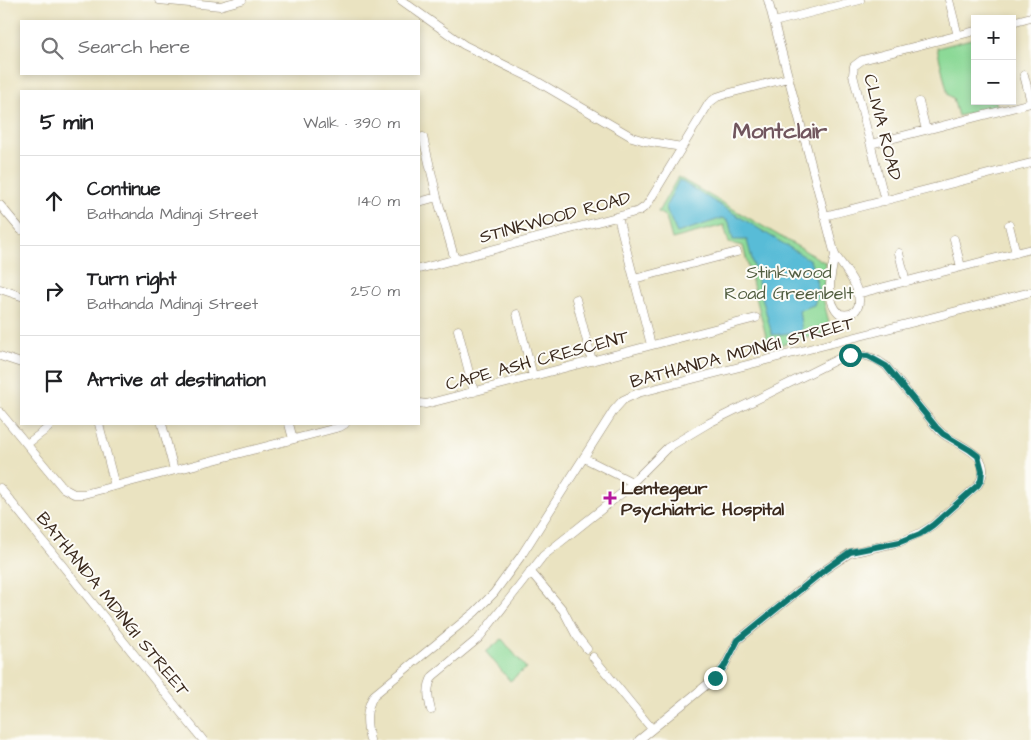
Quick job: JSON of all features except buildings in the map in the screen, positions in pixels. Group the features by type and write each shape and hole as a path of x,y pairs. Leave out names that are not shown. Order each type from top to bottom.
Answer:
{"street":[{"path":"160,0 220,6 242,0"},
{"path":"401,0 464,45 533,79 632,137 682,147"},
{"path":"768,0 834,255 830,286 831,295 835,309 843,314 853,313 859,304 857,294 850,274 834,255"},
{"path":"774,22 833,3 860,0"},
{"path":"949,0 958,36"},
{"path":"1016,21 1031,17"},
{"name":"CLIVIA ROAD","path":"885,201 853,69 862,60 971,32"},
{"path":"871,144 1031,102 1024,75"},
{"name":"STINKWOOD ROAD","path":"420,269 639,211 646,206 709,103 716,97 788,78"},
{"path":"918,102 926,130"},
{"path":"423,137 454,260"},
{"path":"824,216 1031,163"},
{"path":"420,202 437,197"},
{"path":"0,204 20,229"},
{"name":"CAPE ASH CRESCENT","path":"420,403 426,404 651,346 618,217"},
{"path":"1009,225 1016,253"},
{"path":"954,239 961,267"},
{"path":"857,294 1031,249"},
{"path":"634,279 737,252"},
{"path":"899,253 906,282"},
{"path":"0,289 20,296"},
{"name":"BATHANDA MDINGI STREET","path":"370,740 367,714 368,706 374,695 475,612 494,593 521,556 619,404 638,393 1031,292"},
{"path":"576,299 592,361"},
{"path":"517,314 533,376"},
{"path":"651,346 756,318"},
{"path":"458,330 474,392"},
{"name":"BATHANDA MDINGI STREET","path":"431,710 428,690 433,676 479,638 530,571 544,556 622,493 667,448 679,440 838,359 858,354 874,358 886,366 936,427 951,440 974,452 980,460 981,480 972,492 920,534 900,542 850,552 826,569 738,640 724,667 715,678 639,740"},
{"path":"0,356 20,363"},
{"path":"0,412 55,480 68,492 84,494 344,425"},
{"path":"99,425 115,486"},
{"path":"162,425 174,470"},
{"path":"289,425 293,439"},
{"path":"27,444 48,428"},
{"path":"584,458 632,482"},
{"name":"BATHANDA MDINGI STREET","path":"0,488 203,740"},
{"path":"530,571 563,610 576,636 587,649"},
{"path":"593,657 652,730"}],"green space":[{"path":"971,39 971,105 997,106 958,116 953,98 948,95 937,48"},
{"name":"Stinkwood Road Greenbelt","path":"678,177 826,263 823,298 831,331 769,348 743,246 729,243 724,225 672,239 666,217 658,212"},
{"path":"502,639 526,668 510,681 486,652"}],"water":[{"name":"Stinkwood Road Greenbelt","path":"679,180 810,260 819,290 814,305 799,310 802,332 772,335 747,240 733,240 729,222 723,218 677,233 666,206"}],"place":[{"name":"Lentegeur Psychiatric Hospital","path":"610,498"}],"district":[{"name":"Montclair","path":"780,130"}],"route":[{"path":"715,678 724,667 738,640 826,569 850,552 900,542 920,534 972,492 981,480 982,465 978,456 943,434 886,366 868,356 850,355"}]}
